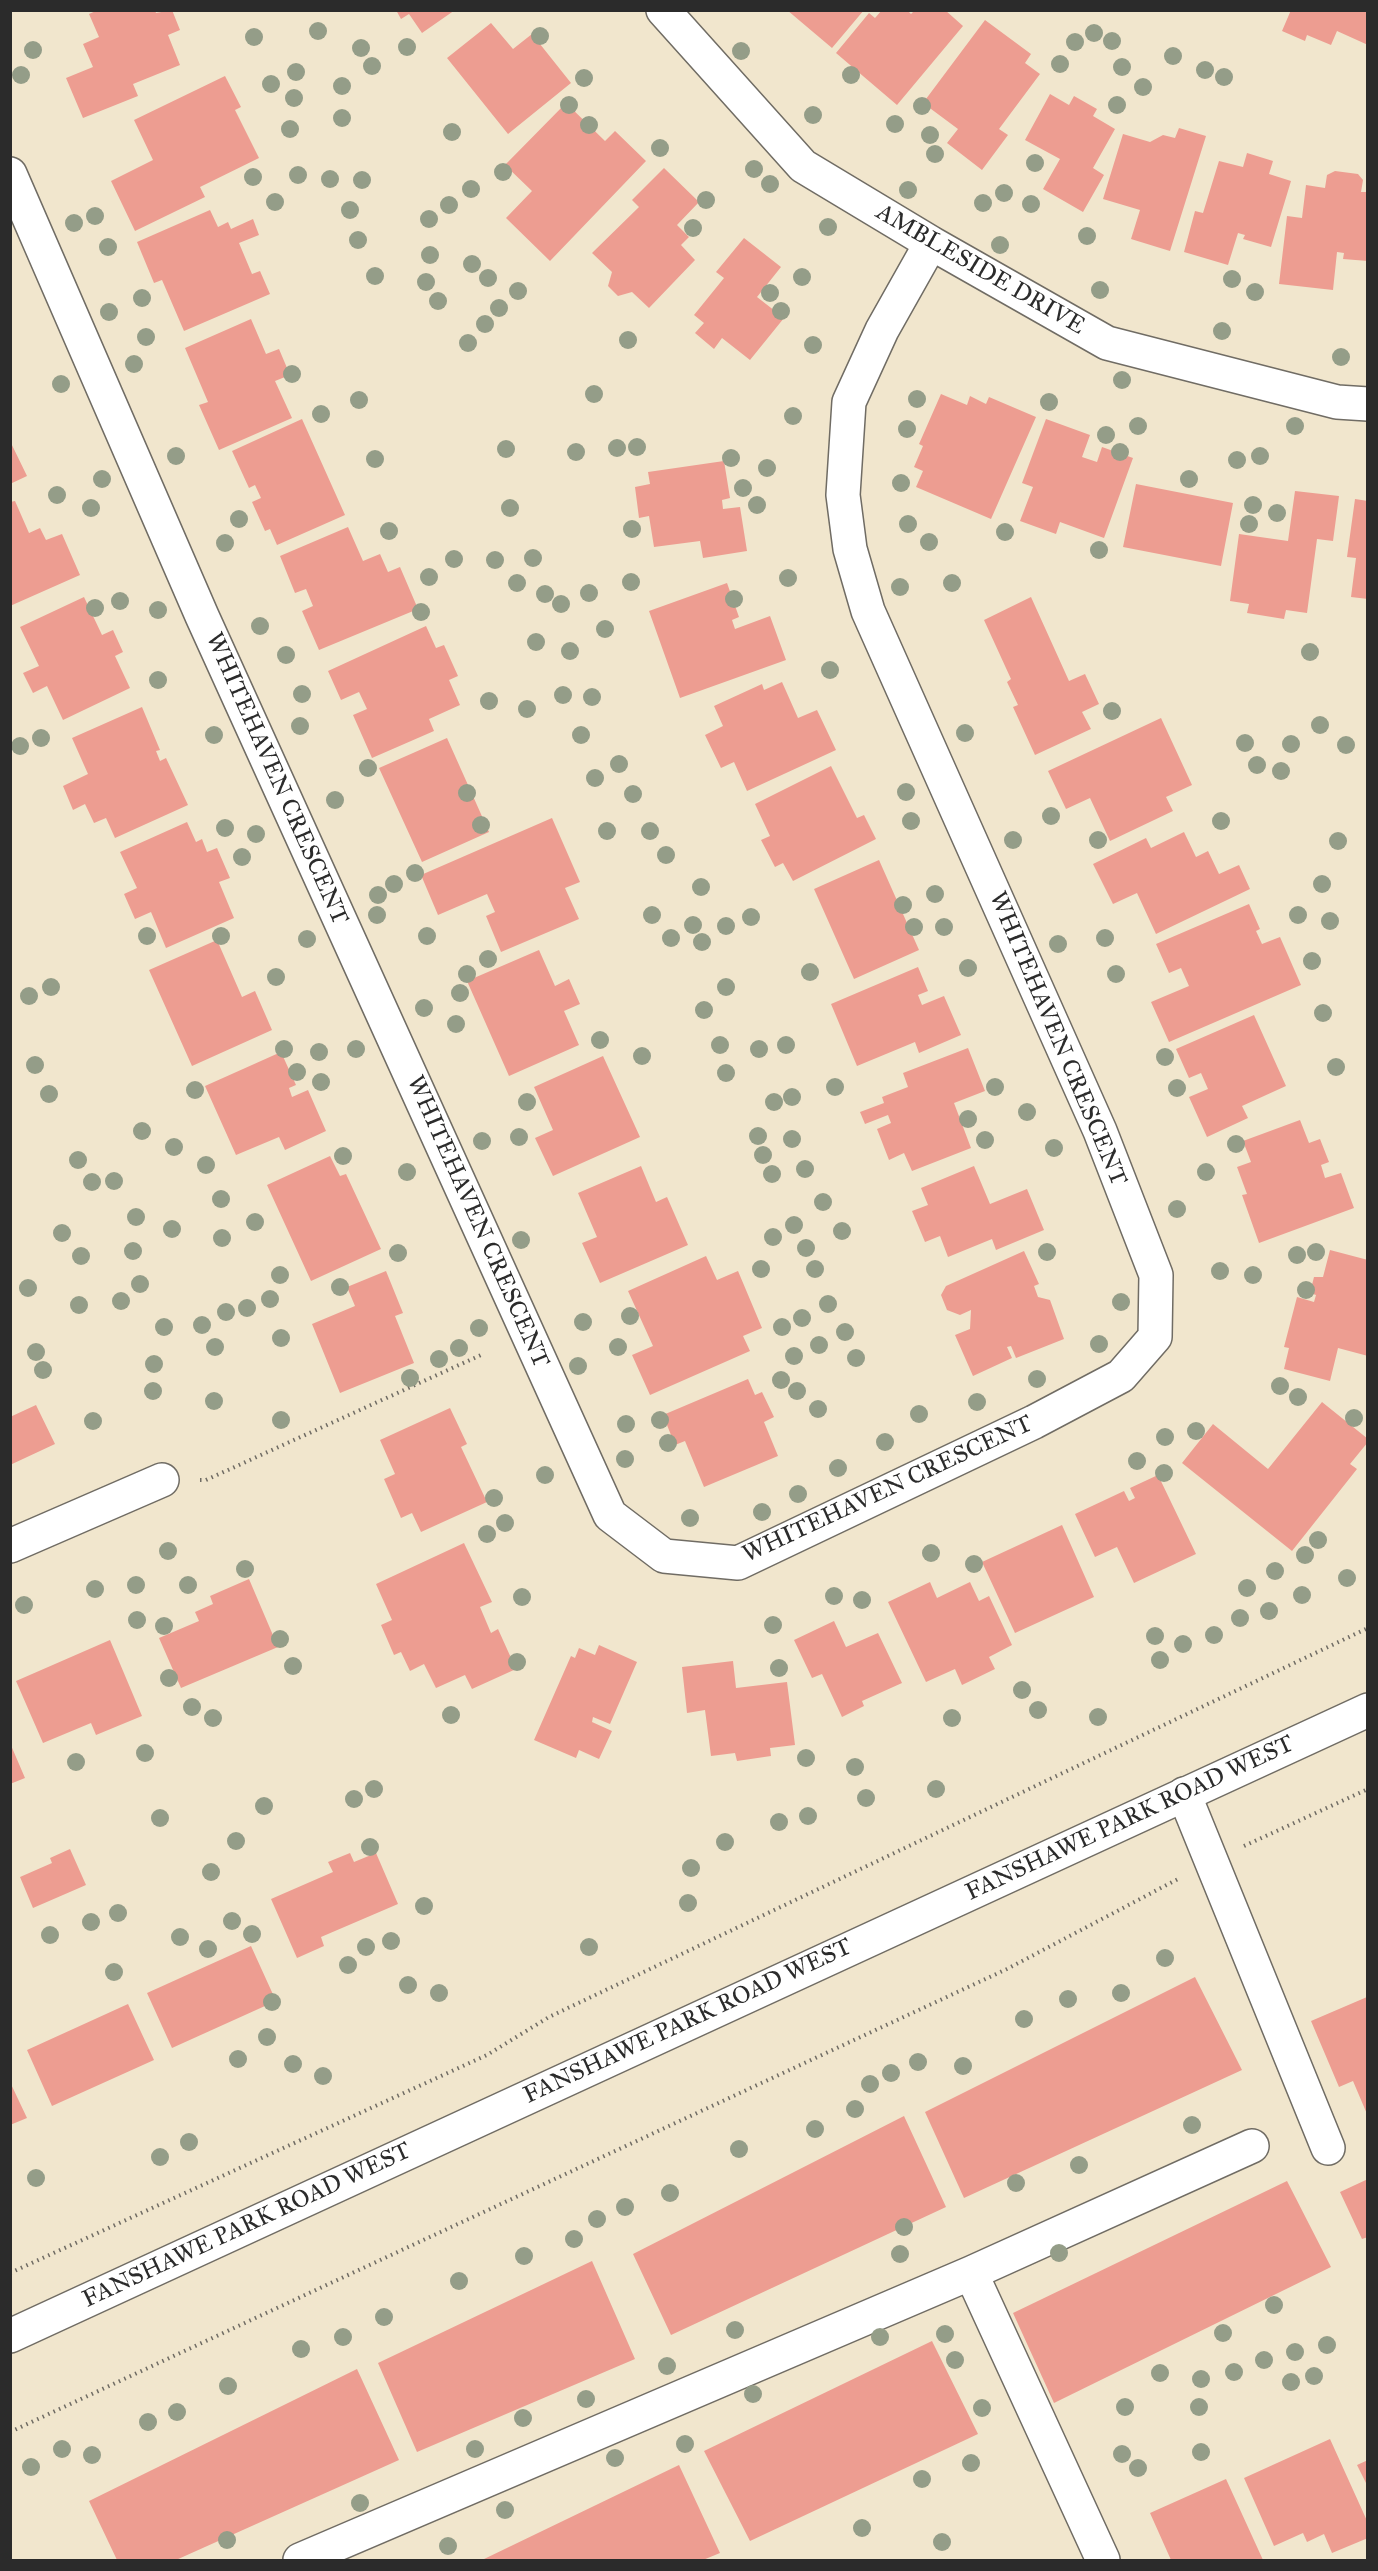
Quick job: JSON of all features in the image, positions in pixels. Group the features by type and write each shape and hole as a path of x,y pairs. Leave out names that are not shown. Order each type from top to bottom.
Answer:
{"street":[{"name":"AMBLESIDE DRIVE","path":"663,10 803,166 931,243 1107,343 1336,402 1368,404"},
{"name":"WHITEHAVEN CRESCENT","path":"10,174 202,616 610,1515 664,1556 738,1563 1034,1422 1121,1376 1155,1337 1156,1275 1100,1131 868,611 850,549 843,495 849,402 882,330 931,243"},
{"path":"10,1546 162,1480"},
{"name":"FANSHAWE PARK ROAD WEST","path":"10,2336 1368,1710"},
{"path":"1184,1794 1328,2148"},
{"path":"300,2560 971,2273 1252,2146"},
{"path":"971,2273 1104,2560"}],"path":[{"path":"162,1480 206,1480 481,1355"},
{"path":"10,2273 487,2055 549,2017 1368,1628"},
{"path":"10,2432 1007,1969 1210,1862 1368,1789"}],"building":[{"path":"98,10 155,10 156,13 172,10 180,30 168,35 180,65 133,84 138,96 83,118 66,78 93,67 83,44 99,37 89,14"},
{"path":"396,10 455,10 422,33 409,14 401,19"},
{"path":"787,10 864,10 832,48"},
{"path":"882,10 907,10 911,14 915,10 945,10 963,26 897,105 836,53 869,13 875,18"},
{"path":"1291,10 1368,10 1368,45 1337,31 1331,45 1307,35 1305,41 1282,31"},
{"path":"985,20 1031,54 1025,63 1040,74 999,129 1008,135 982,170 947,143 958,129 923,103"},
{"path":"491,23 513,49 532,34 571,83 508,134 447,58"},
{"path":"225,76 241,107 235,110 259,158 200,187 205,197 135,231 111,181 153,160 134,120"},
{"path":"1050,94 1069,105 1074,96 1097,109 1093,116 1115,129 1093,168 1104,175 1083,212 1043,189 1060,159 1025,140"},
{"path":"566,103 605,141 615,131 646,161 550,261 506,218 532,191 505,165"},
{"path":"1179,128 1206,136 1170,251 1131,239 1140,210 1103,199 1123,134 1150,142 1163,135 1175,138"},
{"path":"1247,153 1273,161 1269,174 1291,181 1271,247 1243,239 1245,235 1238,233 1228,265 1184,252 1195,211 1203,213 1219,161 1243,167"},
{"path":"664,168 699,202 677,225 689,237 681,245 695,260 649,308 632,292 618,296 608,286 612,272 592,253 639,207 632,200"},
{"path":"1335,171 1358,174 1363,180 1361,192 1368,192 1368,261 1343,259 1344,253 1337,252 1333,290 1279,284 1287,216 1302,218 1306,185 1325,188 1327,175"},
{"path":"210,210 218,227 228,222 231,229 253,219 259,235 239,243 252,274 260,271 270,294 184,331 162,280 154,283 137,242"},
{"path":"744,238 781,267 757,297 784,318 750,360 722,338 714,349 695,333 704,323 694,315 724,278 716,272"},
{"path":"251,319 266,354 279,349 290,375 275,381 292,418 219,450 199,405 208,402 185,348"},
{"path":"941,394 967,405 970,396 986,404 989,397 1036,417 991,519 916,487 923,471 914,467 923,446 919,444"},
{"path":"302,419 345,515 277,545 270,529 265,531 252,502 261,498 255,485 249,488 232,451"},
{"path":"1046,419 1090,435 1082,457 1097,462 1102,447 1133,458 1104,538 1060,522 1056,534 1020,521 1033,487 1022,483"},
{"path":"10,441 27,476 10,484"},
{"path":"724,461 730,498 722,500 723,509 740,507 747,551 703,558 700,541 654,547 649,516 639,518 635,487 650,484 648,472"},
{"path":"1136,484 1233,503 1221,566 1123,547"},
{"path":"1295,491 1339,496 1333,541 1317,539 1307,613 1286,610 1284,619 1247,613 1249,604 1230,601 1239,534 1288,541"},
{"path":"1355,499 1368,501 1368,599 1351,597 1356,558 1347,557"},
{"path":"15,501 29,533 40,528 46,540 62,534 80,575 10,606 10,502"},
{"path":"348,527 363,561 380,554 388,572 400,567 418,609 319,650 302,611 313,606 306,589 295,593 280,556"},
{"path":"727,583 739,617 732,620 735,629 770,616 786,660 680,698 649,611"},
{"path":"84,597 102,635 113,630 123,652 115,656 130,688 63,720 47,686 33,693 23,673 39,666 20,627"},
{"path":"1031,597 1069,681 1085,674 1099,704 1082,712 1091,729 1035,755 1013,707 1018,705 1007,682 1011,679 984,620"},
{"path":"426,626 436,648 444,645 458,676 449,680 460,705 429,719 434,731 372,758 353,715 367,709 359,692 341,700 328,671"},
{"path":"782,682 798,718 817,710 836,750 747,791 734,762 721,768 705,735 723,726 714,706 762,684 764,690"},
{"path":"142,707 160,750 156,751 160,761 166,758 188,805 115,838 106,818 94,823 85,804 73,810 63,786 88,774 72,738"},
{"path":"1161,718 1192,785 1166,797 1173,811 1110,841 1090,798 1066,809 1048,771"},
{"path":"447,738 489,832 422,862 379,768"},
{"path":"831,766 857,818 864,815 876,839 793,881 783,863 775,867 761,840 770,836 755,804"},
{"path":"552,818 580,882 565,888 579,919 501,952 486,916 495,912 487,894 438,915 421,875"},
{"path":"187,822 196,842 202,839 207,852 217,848 230,878 219,882 234,918 166,948 151,912 135,919 124,894 137,888 120,852"},
{"path":"1184,832 1196,857 1208,851 1219,874 1239,865 1250,889 1156,934 1137,893 1113,904 1093,864 1146,838 1151,848"},
{"path":"879,860 919,950 854,979 814,889"},
{"path":"1249,904 1260,929 1256,931 1262,944 1280,937 1301,985 1169,1042 1151,1002 1189,986 1181,968 1169,973 1156,944"},
{"path":"217,940 242,997 255,991 272,1030 192,1066 149,970"},
{"path":"539,950 555,986 569,979 580,1004 564,1011 579,1045 509,1076 467,981"},
{"path":"918,967 928,991 918,995 922,1005 944,996 961,1035 919,1053 915,1042 857,1066 831,1004"},
{"path":"1254,1015 1286,1086 1242,1106 1248,1118 1207,1137 1189,1097 1208,1089 1201,1073 1189,1078 1176,1049"},
{"path":"968,1048 985,1091 954,1103 971,1148 912,1171 904,1153 889,1160 877,1129 891,1123 888,1115 865,1124 860,1112 884,1103 882,1097 908,1087 903,1073"},
{"path":"281,1052 296,1085 289,1088 292,1097 308,1090 326,1131 285,1150 279,1137 236,1155 205,1086"},
{"path":"603,1056 640,1137 553,1176 535,1138 553,1130 534,1087"},
{"path":"1300,1120 1309,1143 1320,1139 1329,1162 1321,1165 1325,1178 1341,1173 1354,1208 1259,1243 1242,1195 1247,1194 1237,1167 1251,1162 1243,1141"},
{"path":"330,1156 340,1176 346,1174 381,1249 311,1281 267,1185"},
{"path":"641,1166 656,1202 667,1197 688,1245 600,1283 582,1243 597,1237 578,1193"},
{"path":"974,1166 990,1204 1027,1189 1044,1230 996,1250 992,1239 948,1257 940,1236 925,1242 912,1211 928,1205 921,1188"},
{"path":"1330,1250 1368,1260 1368,1356 1338,1348 1330,1381 1284,1369 1289,1348 1284,1347 1297,1297 1314,1302 1316,1295 1310,1293 1314,1277 1323,1277"},
{"path":"1024,1251 1039,1284 1034,1286 1038,1297 1050,1300 1064,1339 1016,1358 1011,1346 1007,1347 1012,1358 973,1376 955,1335 970,1329 971,1310 960,1315 947,1310 941,1295 946,1286"},
{"path":"706,1256 717,1280 738,1271 762,1328 743,1336 750,1351 650,1395 632,1355 653,1346 628,1291"},
{"path":"386,1271 403,1313 395,1316 414,1363 340,1393 312,1324 355,1306 347,1287"},
{"path":"748,1379 755,1395 762,1392 774,1417 764,1422 778,1456 704,1487 685,1441 675,1445 663,1415"},
{"path":"1322,1402 1368,1439 1368,1442 1350,1464 1357,1469 1292,1551 1182,1463 1213,1424 1268,1469"},
{"path":"36,1405 55,1444 10,1465 10,1417"},
{"path":"450,1408 467,1444 461,1447 487,1502 421,1532 412,1513 401,1518 384,1479 395,1474 380,1440"},
{"path":"1158,1475 1196,1554 1134,1583 1117,1547 1095,1557 1075,1514 1124,1491 1129,1501 1135,1498 1130,1488"},
{"path":"1062,1525 1094,1597 1015,1633 982,1562"},
{"path":"464,1543 492,1602 480,1607 491,1633 498,1629 516,1669 472,1689 465,1675 436,1688 424,1664 410,1671 401,1652 394,1655 381,1625 392,1620 376,1584"},
{"path":"249,1579 278,1647 181,1688 159,1638 199,1621 195,1612 213,1604 210,1596"},
{"path":"930,1582 937,1598 970,1582 979,1601 989,1596 1012,1645 989,1657 995,1669 962,1685 955,1669 926,1682 888,1602"},
{"path":"834,1621 846,1647 878,1633 902,1683 862,1701 864,1706 842,1717 822,1674 812,1678 794,1640"},
{"path":"110,1640 142,1716 96,1735 91,1723 43,1743 16,1681"},
{"path":"599,1645 637,1662 610,1724 593,1717 592,1722 612,1731 599,1759 579,1750 576,1758 534,1740 571,1656 575,1658 579,1648 595,1655"},
{"path":"733,1661 736,1688 787,1682 795,1745 770,1748 771,1756 737,1761 735,1753 711,1756 705,1710 687,1713 682,1667"},
{"path":"10,1743 25,1778 10,1784"},
{"path":"70,1849 86,1885 33,1908 20,1877 52,1863 50,1858"},
{"path":"350,1853 354,1862 376,1853 398,1904 321,1937 324,1946 297,1958 271,1899 333,1872 328,1862"},
{"path":"251,1946 276,2001 172,2048 147,1993"},
{"path":"1195,1977 1242,2070 964,2198 925,2112"},
{"path":"1367,1997 1367,2114 1353,2081 1339,2087 1311,2021"},
{"path":"128,2004 154,2060 52,2106 27,2050"},
{"path":"10,2082 27,2118 10,2125"},
{"path":"904,2116 946,2207 671,2335 633,2254"},
{"path":"1368,2179 1368,2237 1362,2239 1340,2192"},
{"path":"1287,2181 1331,2267 1054,2403 1013,2313"},
{"path":"592,2261 635,2359 417,2452 378,2363"},
{"path":"932,2341 978,2434 750,2541 704,2451"},
{"path":"357,2369 399,2460 176,2560 117,2560 89,2501"},
{"path":"1330,2439 1368,2523 1368,2538 1332,2553 1324,2534 1307,2542 1303,2533 1274,2546 1244,2478"},
{"path":"1368,2460 1368,2487 1357,2465"},
{"path":"679,2465 720,2553 703,2560 482,2560"},
{"path":"1226,2479 1263,2560 1171,2560 1150,2513"}]}
